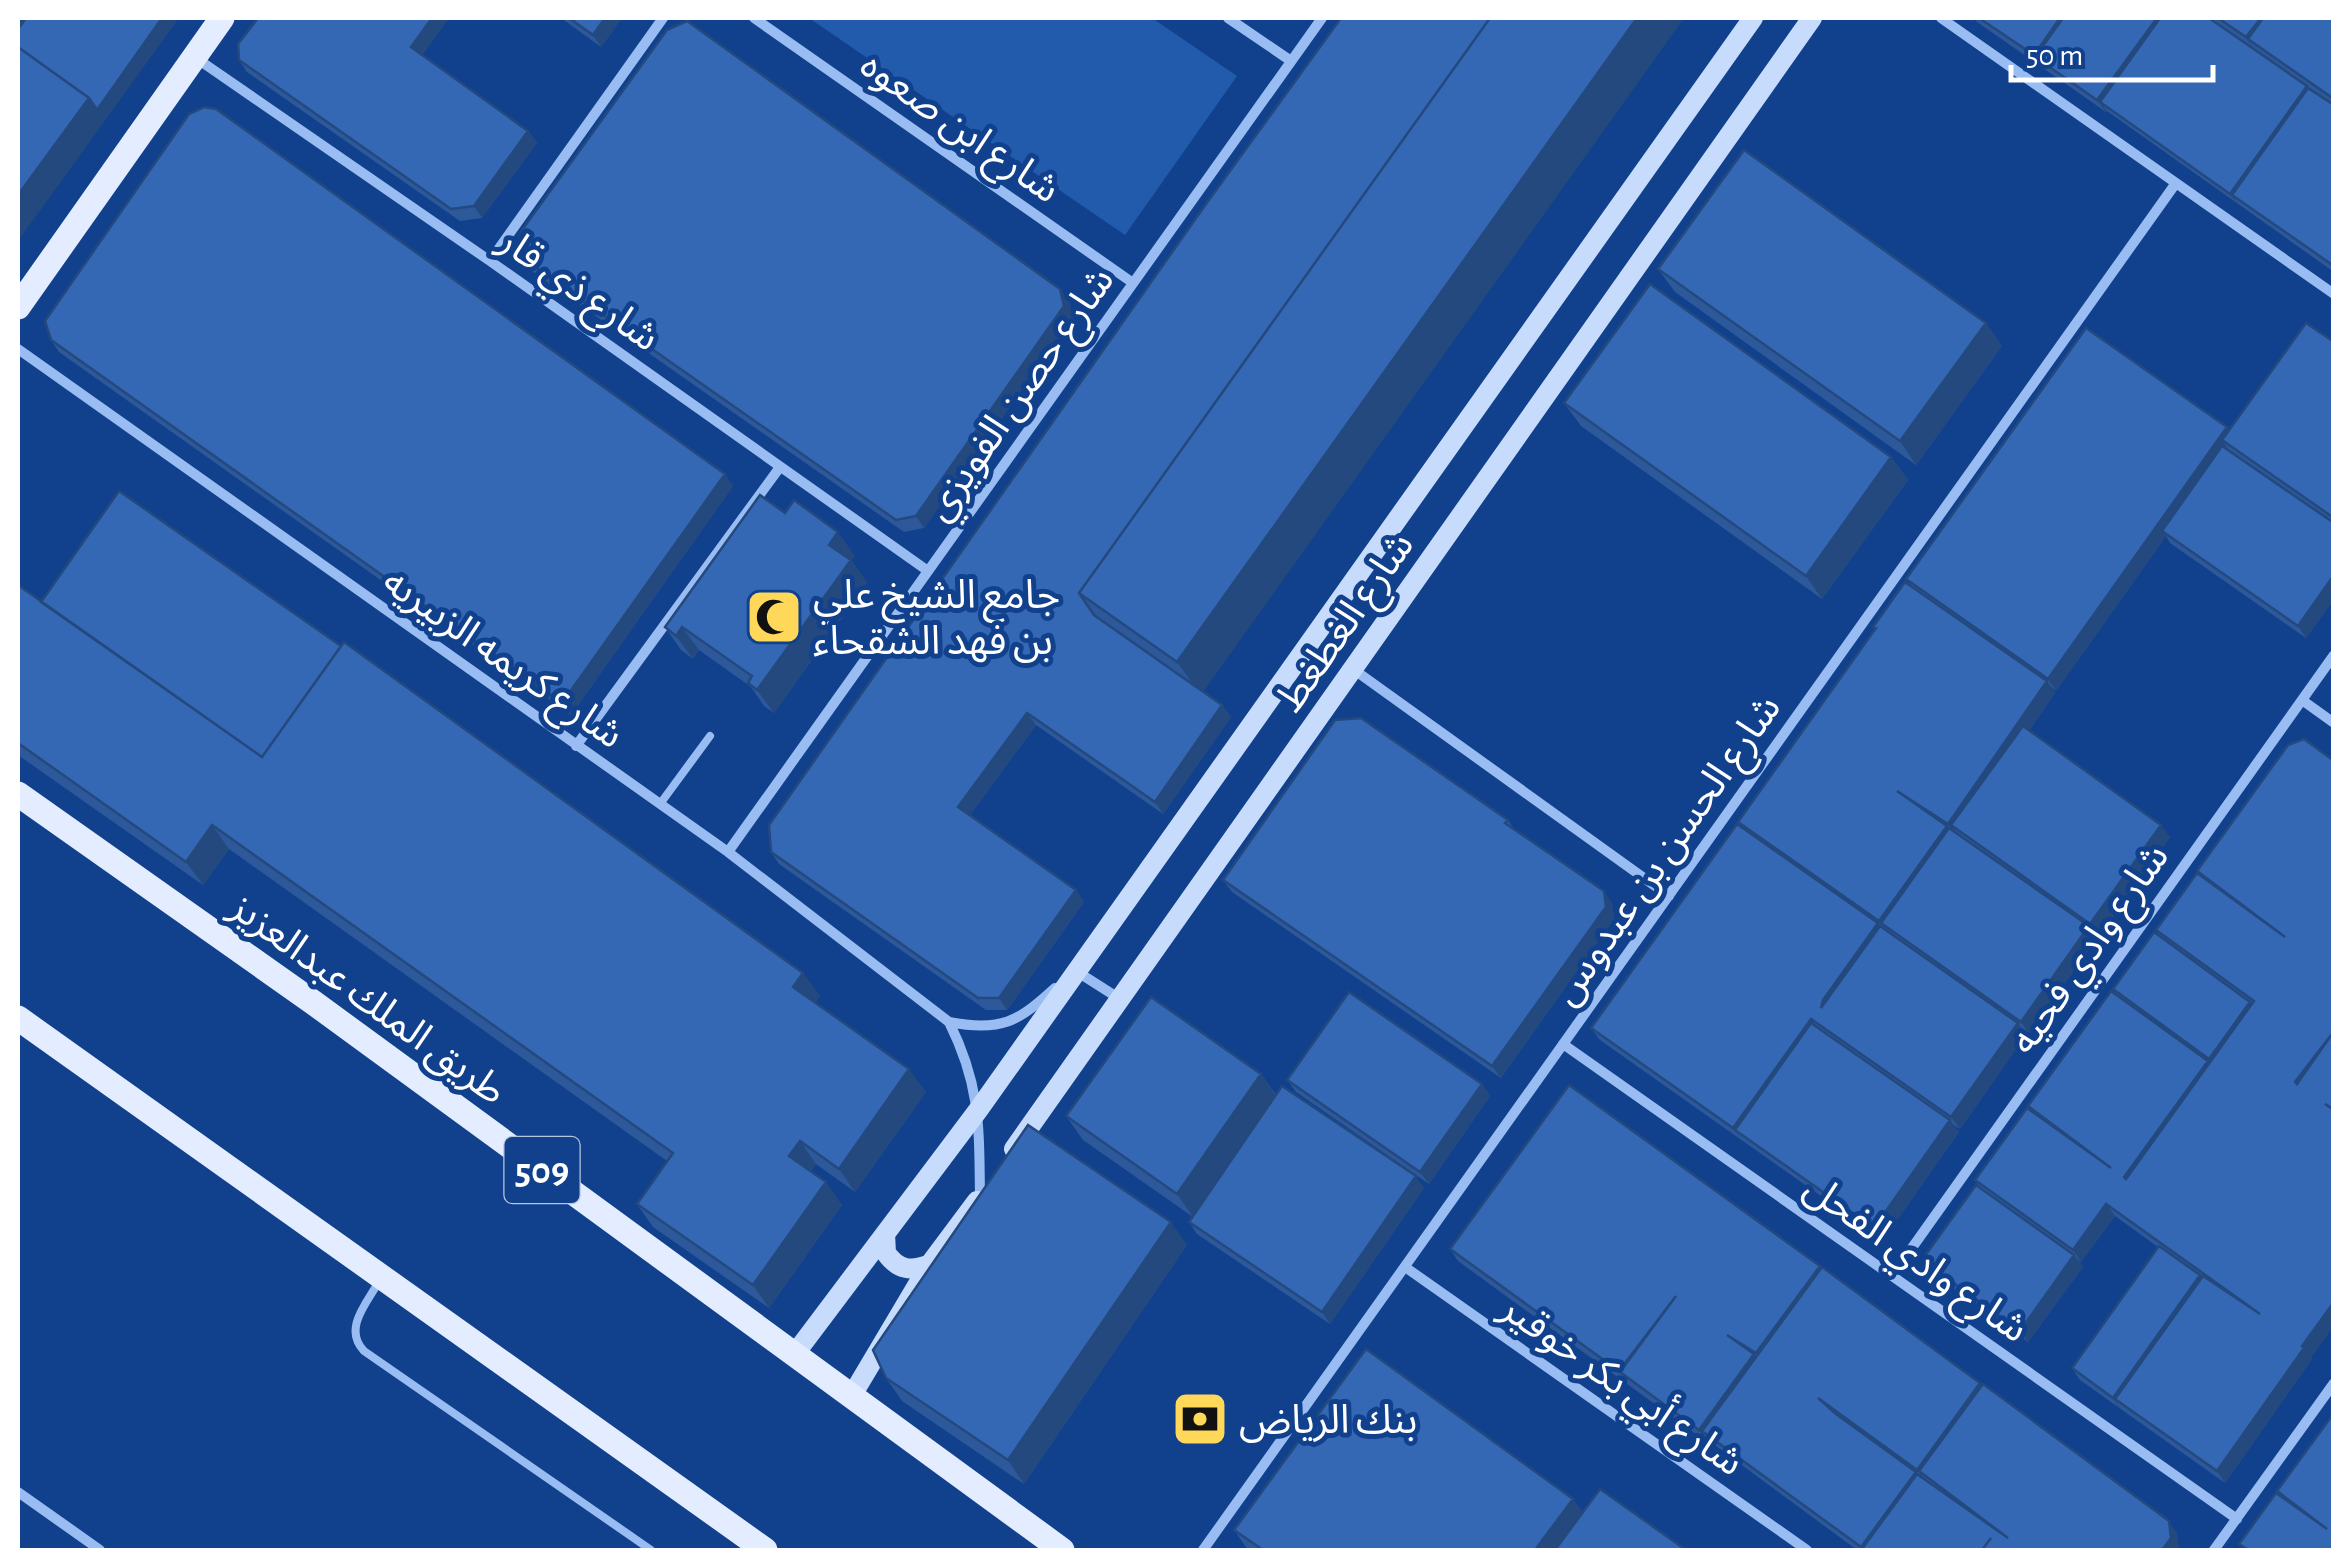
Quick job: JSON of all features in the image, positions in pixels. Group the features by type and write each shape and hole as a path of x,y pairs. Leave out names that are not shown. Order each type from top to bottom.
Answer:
{"main road":[{"path":"18,306 222,18"},
{"name":"طريق الملك عبدالعزيز","path":"18,794 314,1003 1062,1550"},
{"path":"18,1018 765,1550"}],"street":[{"path":"490,262 663,18"},
{"name":"شارع ابن صعوه","path":"754,18 1133,283"},
{"path":"1228,18 1291,61"},
{"name":"شارع حصن الفويزي","path":"728,852 1322,18"},
{"name":"شارع الغطغط","path":"794,1356 978,1109 1753,18"},
{"name":"شارع الغطغط","path":"851,1396 930,1264 1812,18"},
{"path":"1941,18 2334,294"},
{"name":"شارع ذي قار","path":"195,58 928,571"},
{"name":"شارع الحسن بن عبدوس","path":"1204,1550 2176,183"},
{"name":"شارع كريمه الزبيريه","path":"18,349 728,852 950,1022 970,1068 978,1109 980,1197"},
{"path":"576,746 780,467"},
{"name":"شارع وادي فحيه","path":"1892,1276 2334,655"},
{"path":"1353,669 1669,896"},
{"path":"2302,700 2334,722"},
{"path":"950,1022 995,1027 1019,1019 1076,970 1120,999"},
{"name":"شارع وادي الفحل","path":"1563,1044 2236,1519"},
{"path":"885,1234 886,1253 900,1267 930,1264"},
{"name":"شارع أبي بكر خوقير","path":"1405,1267 1807,1550"},
{"path":"2214,1550 2334,1383"},
{"path":"18,1492 97,1550"}],"lane":[{"path":"660,804 710,736"},
{"path":"380,1279 356,1323 358,1345 651,1550"}],"shaded area":[{"path":"809,18 1152,18 1237,76 1125,235"}],"building":[{"path":"26,18 162,18 97,110 89,98 18,47 18,29"},
{"path":"258,18 432,18 411,47 528,131 474,206 451,209 239,60 238,44"},
{"path":"569,18 605,18 593,35"},
{"path":"1341,18 1490,18 1079,593 1094,615 1222,705 1155,802 1027,713 958,807 1076,890 999,998 978,998 771,852 769,825"},
{"path":"1490,18 1637,18 1177,662 1079,593"},
{"path":"1979,18 2060,18 2034,55"},
{"path":"2063,18 2157,18 2097,100 2035,57"},
{"path":"2160,18 2209,18 2307,86 2230,194 2100,102"},
{"path":"2218,18 2261,18 2246,37"},
{"path":"2263,18 2334,18 2334,99 2248,39"},
{"path":"687,21 1060,289 1064,306 916,516 896,520 525,260 518,240 522,230 667,30"},
{"path":"18,47 89,98 18,195"},
{"path":"2308,88 2334,105 2334,266 2232,195"},
{"path":"204,107 216,109 725,474 562,703 51,340 45,321 189,114"},
{"path":"1744,150 1986,323 1900,441 1658,269"},
{"path":"1650,284 1891,457 1806,576 1564,403"},
{"path":"2306,323 2334,342 2334,518 2222,440"},
{"path":"2086,328 2227,427 2048,679 1906,579"},
{"path":"2222,446 2334,523 2334,575 2298,626 2162,531"},
{"path":"119,491 341,646 262,757 41,602"},
{"name":"جامع الشيخ علي بن فهد الشقحاء","path":"760,495 785,513 794,500 838,532 829,545 851,560 757,690 748,683 752,676 682,627 676,636 665,627"},
{"path":"1905,582 2047,681 1948,824 1897,791 1947,826 1879,921 1738,822"},
{"path":"18,585 262,757 344,642 803,973 793,987 909,1069 839,1169 800,1141 789,1156 826,1182 753,1285 637,1204 673,1153 212,825 186,862 18,743"},
{"path":"1361,718 1604,891 1606,907 1492,1066 1223,880 1335,720"},
{"path":"2023,726 2161,825 2090,924 1951,825"},
{"path":"2304,739 2334,761 2334,1109 2325,1104 2334,1110 2334,1302 2217,1471 2115,1399 2203,1276 2260,1314 2106,1204 2073,1250 1975,1180 2027,1108 2111,1168 2028,1106 2111,991 2208,1061 2126,1179 2254,1001 2156,930 2197,873 2285,937 2197,871 2288,745","holes":["2332,1034 2297,1084 2295,1082"]},
{"path":"1737,824 1878,923 1821,1008 1880,926 2018,1023 1951,1117 1811,1019 1733,1128 1591,1028"},
{"path":"1949,828 2089,926 2021,1022 1881,923"},
{"path":"2154,932 2250,1002 2209,1059 2113,989"},
{"path":"1349,992 1482,1084 1420,1172 1287,1080"},
{"path":"1151,997 1261,1074 1177,1194 1066,1116"},
{"path":"1811,1023 1950,1120 1874,1228 1735,1130"},
{"path":"1569,1085 1820,1266 1756,1353 1727,1335 1754,1354 1699,1430 1620,1372 1676,1296 1619,1371 1450,1249"},
{"path":"1282,1086 1416,1176 1322,1312 1189,1222"},
{"path":"1028,1125 1171,1222 1008,1460 886,1378 873,1350"},
{"path":"1976,1185 2074,1255 2020,1331 1922,1260"},
{"path":"2159,1246 2200,1275 2113,1398 2072,1368"},
{"path":"1822,1267 1980,1383 1917,1470 1818,1398 1916,1472 1861,1547 1702,1431"},
{"path":"1366,1349 1573,1499 1535,1550 1263,1550 1234,1530"},
{"path":"1983,1384 2169,1521 2171,1538 2162,1550 1864,1550 1917,1474 2008,1538 1919,1471"},
{"path":"2334,1413 2334,1550 2249,1550 2239,1544 2276,1493 2327,1529 2277,1491"},
{"path":"1600,1489 1686,1550 1555,1550"}],"place":[{"name":"جامع الشيخ علي بن فهد الشقحاء","path":"774,617"},
{"name":"بنك الرياض","path":"1200,1419"}]}
